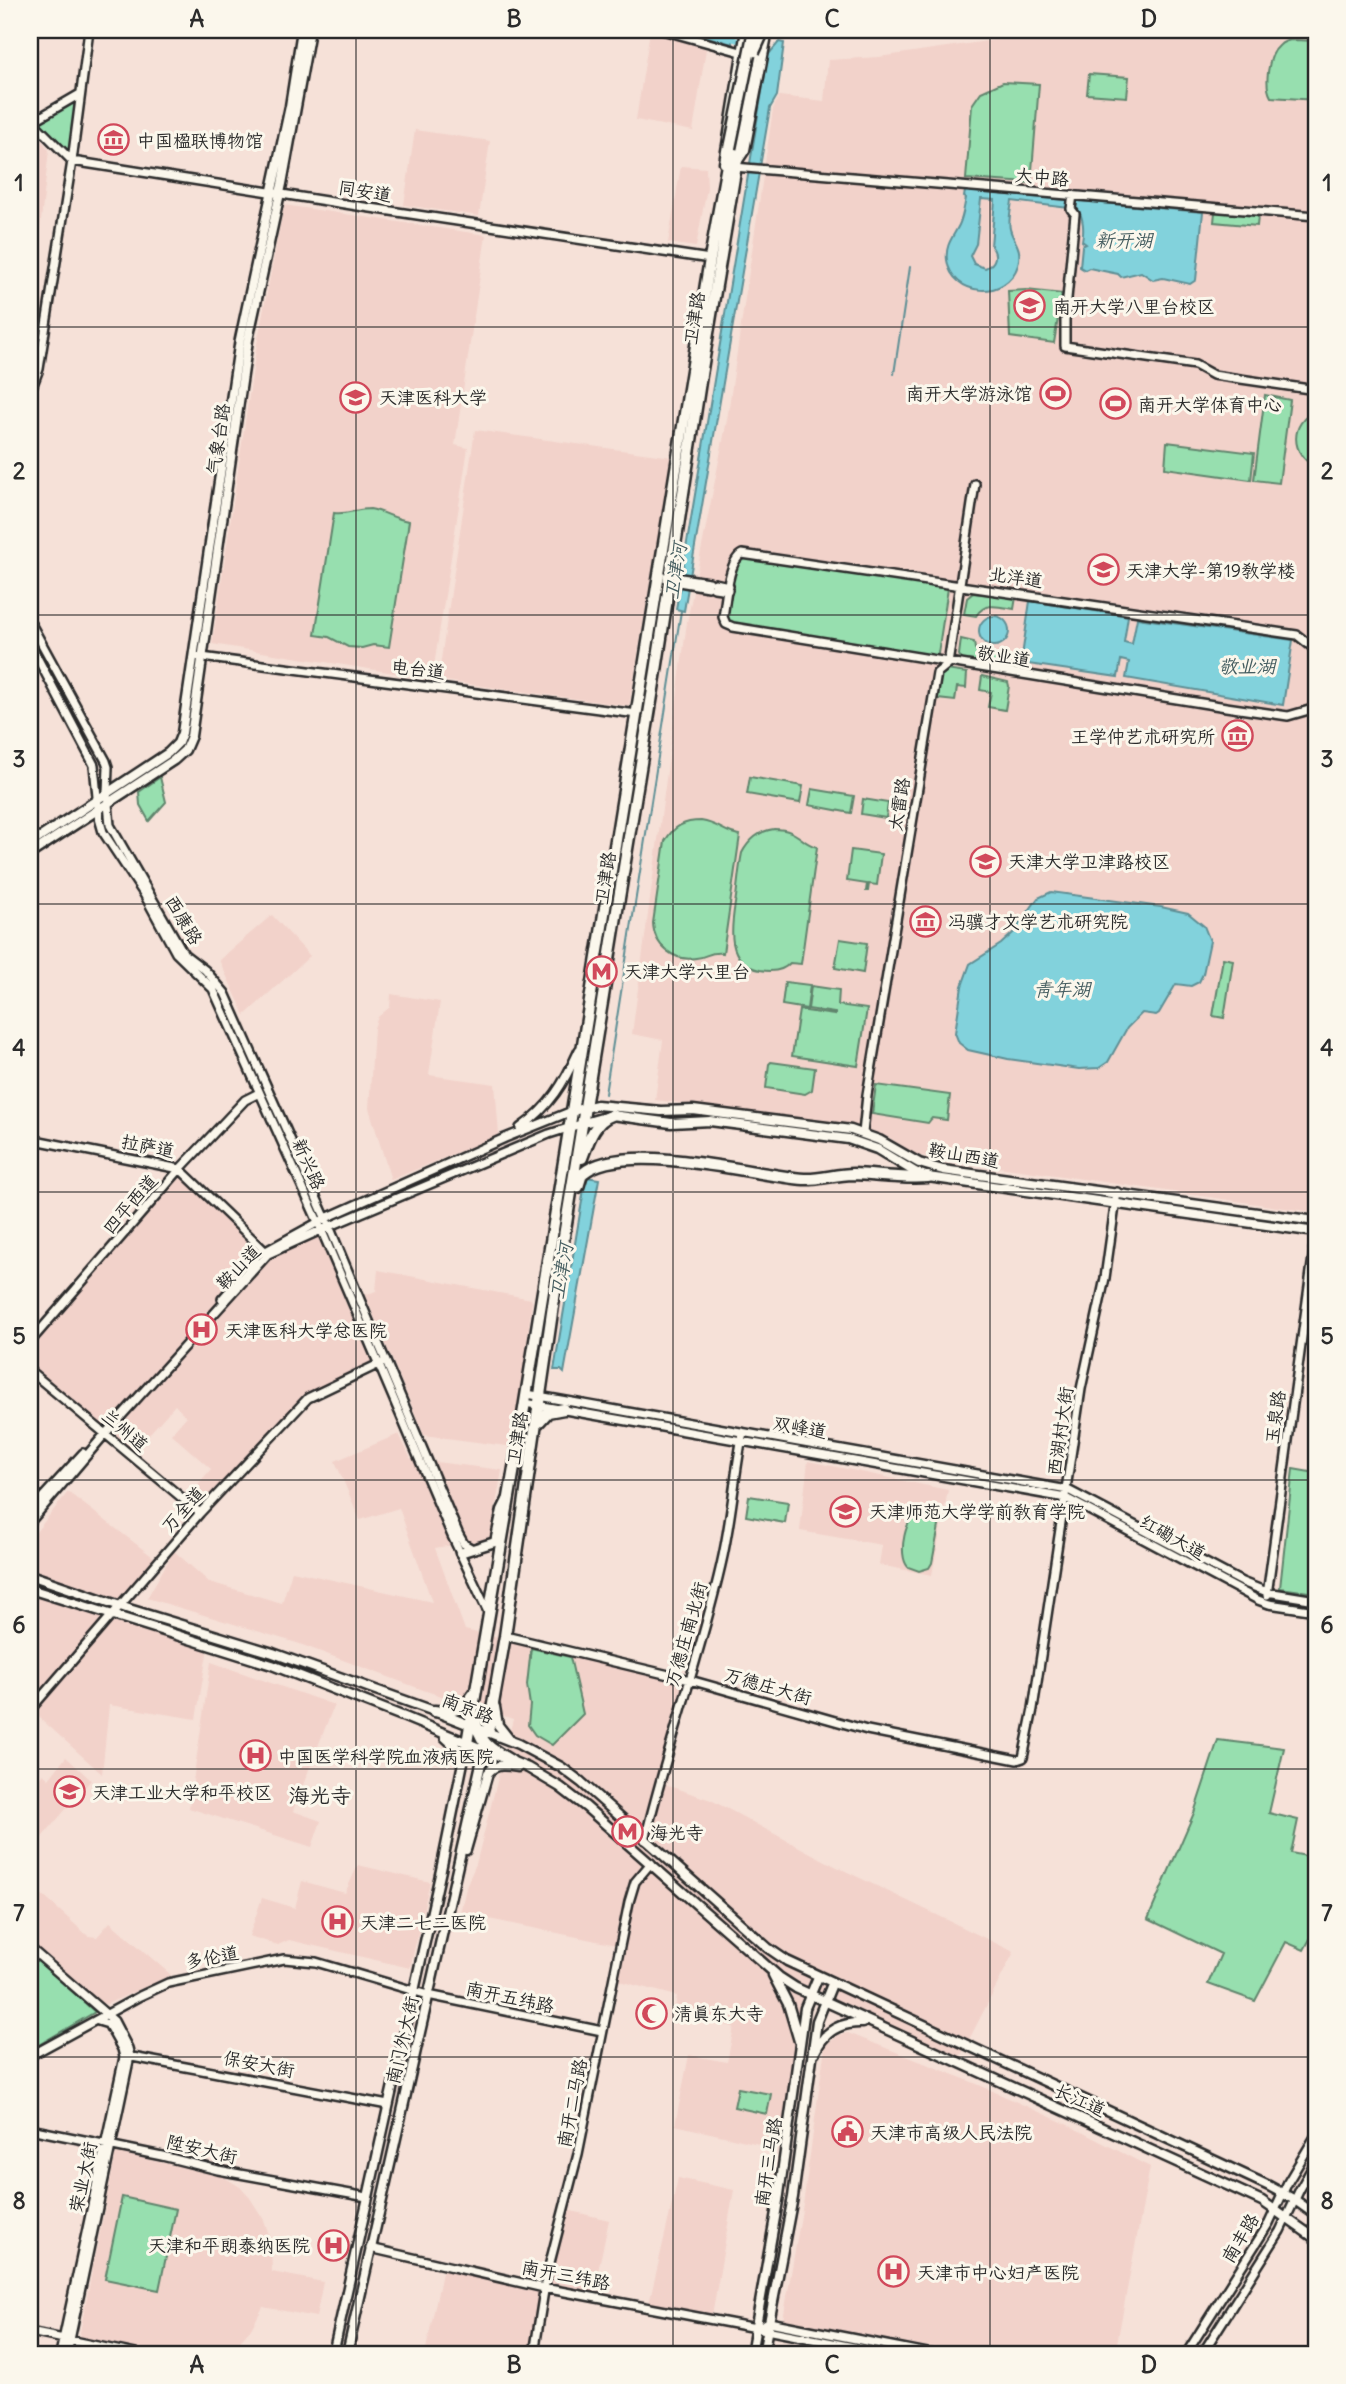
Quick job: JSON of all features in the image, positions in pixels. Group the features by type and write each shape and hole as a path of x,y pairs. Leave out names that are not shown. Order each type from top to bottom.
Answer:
{"highway":[{"name":"卫津路","path":"481,1743 495,1698 563,1244 672,579 734,167 734,149 751,30"},
{"name":"卫津路","path":"481,1743 472,1727 478,1685 637,714 672,579 710,259 723,184 734,149"},
{"path":"573,1182 594,1130 601,1120 612,1115"},
{"path":"563,1244 571,1224 582,1174 588,1169 607,1163 648,1158 804,1179 851,1174 894,1178 928,1177"},
{"path":"534,1430 544,1414 565,1405"},
{"path":"434,1711 448,1712 462,1708 471,1699 478,1685"},
{"path":"481,1743 511,1761"}],"main road":[{"name":"气象台路","path":"276,193 302,30"},
{"name":"气象台路","path":"30,854 99,809 107,798 168,752 182,733 198,657 240,339 276,193 310,30"},
{"path":"723,184 724,150 747,51 766,30"},
{"path":"734,167 745,150 766,30"},
{"name":"气象台路","path":"30,844 98,798 107,798"},
{"name":"鞍山西道","path":"572,1111 597,1105 661,1111 693,1110 863,1133 911,1160 928,1166 1316,1221"},
{"name":"鞍山西道","path":"584,1123 612,1115 671,1123 710,1121 848,1139 877,1149 928,1177 1316,1234"},
{"path":"460,1553 487,1546 497,1539 502,1510 510,1494"},
{"name":"南京路","path":"30,1575 273,1653 434,1711 472,1727 481,1743"},
{"name":"南京路","path":"30,1589 272,1665 427,1727 481,1743 518,1744 570,1774 768,1948 831,1987"},
{"path":"495,1698 498,1725 503,1733 518,1744"},
{"path":"427,1727 455,1745 463,1767"},
{"name":"南门外大街","path":"333,2354 463,1767 481,1743"},
{"name":"南门外大街","path":"347,2354 480,1771 481,1743"},
{"path":"511,1761 560,1787 586,1807 770,1969 815,1997"},
{"path":"458,1868 470,1842 488,1773 501,1765 528,1768"},
{"path":"795,1965 805,1975 815,1997"},
{"path":"770,1969 791,2013 800,2050"},
{"name":"南开三马路","path":"762,2354 793,2197 816,2024 815,1997 818,1977"},
{"name":"南开三马路","path":"751,2354 779,2195 803,2021 815,1997 831,1987"},
{"name":"长江道","path":"831,1987 850,1992 1283,2193 1316,2215"},
{"name":"长江道","path":"815,1997 1087,2120 1275,2209 1316,2239"},
{"path":"811,2060 821,2039 830,2031 847,2024 869,2023"}],"street":[{"path":"30,393 39,369 72,160 89,30"},
{"path":"662,30 747,51"},
{"path":"72,160 31,122 80,94"},
{"name":"同安道","path":"72,160 710,259"},
{"name":"大中路","path":"734,167 1316,216"},
{"path":"1073,197 1071,209 1075,214 1065,346 1195,365 1213,375 1316,390"},
{"name":"太雷路","path":"863,1133 937,673 948,664 975,484"},
{"name":"北洋道","path":"729,588 732,566 742,554 1297,635 1316,650"},
{"path":"672,579 729,588"},
{"name":"敬业道","path":"729,588 723,620 729,626 948,664 1285,716 1316,708"},
{"name":"西康路","path":"30,622 106,761 109,774 107,798 110,825 184,954 205,970 225,993 323,1224"},
{"path":"30,645 93,765 99,809"},
{"name":"电台道","path":"198,657 637,714"},
{"name":"新兴路","path":"99,809 103,832 144,894 176,953 214,989 259,1093 323,1224 460,1553"},
{"path":"505,1138 536,1115 557,1093 583,1041"},
{"name":"四平西道","path":"30,1342 180,1169 245,1100 259,1093"},
{"name":"鞍山道","path":"30,1511 267,1253 505,1138 572,1111"},
{"name":"鞍山道","path":"323,1224 584,1123"},
{"name":"拉萨道","path":"30,1139 180,1169 267,1253"},
{"name":"西湖村大街","path":"1023,1758 1067,1494 1081,1389 1105,1278 1117,1192"},
{"name":"玉泉路","path":"1267,1603 1316,1250 1316,1234"},
{"path":"382,1362 459,1535 464,1544 471,1548"},
{"name":"万全道","path":"30,1710 200,1513 307,1398 382,1362"},
{"name":"兰州道","path":"30,1371 200,1513"},
{"name":"双峰道","path":"526,1398 1067,1494"},
{"path":"522,1427 539,1401"},
{"name":"鞍山道","path":"30,1522 104,1433"},
{"name":"万德庄南北街","path":"645,1840 669,1744 690,1680 722,1563 742,1437"},
{"name":"红磡大道","path":"1067,1494 1249,1585 1268,1589"},
{"name":"红磡大道","path":"1067,1494 1237,1590 1267,1603 1316,1611"},
{"path":"460,1553 490,1616"},
{"path":"1237,1590 1256,1594 1268,1589 1316,1600"},
{"name":"万德庄大街","path":"505,1636 690,1680 867,1730 1017,1760 1023,1758"},
{"name":"南开二马路","path":"534,2354 544,2288 575,2166 635,1882 651,1863"},
{"path":"30,1948 114,2021 128,2048 127,2056"},
{"name":"多伦道","path":"30,2056 140,1996 175,1981 284,1959 316,1962 414,1990"},
{"name":"南开五纬路","path":"414,1990 602,2031"},
{"path":"93,2021 108,2024 127,2056"},
{"name":"保安大街","path":"127,2056 388,2105"},
{"name":"荣业大街","path":"60,2354 66,2341 127,2056"},
{"name":"陞安大街","path":"30,2129 218,2170 367,2197"},
{"name":"南丰路","path":"1186,2354 1269,2223 1316,2135"},
{"name":"南丰路","path":"1202,2354 1287,2217 1316,2161"},
{"name":"南开三纬路","path":"370,2248 544,2288 756,2328"},
{"path":"768,2326 889,2354"},
{"path":"756,2328 768,2326 932,2354"},
{"path":"30,2332 136,2354"},
{"name":"荣业大街","path":"66,2341 67,2354"}],"shaded area":[{"name":"天津大学卫津路校区","path":"1062,30 1316,30 1316,1194 1313,1212 915,1155 890,1138 861,1127 655,1100 663,1040 632,1034 687,622 727,420 773,109 779,96 824,101 828,60 879,57"},
{"path":"650,31 706,49 693,131 636,120"},
{"path":"415,130 490,141 479,216 404,205"},
{"path":"36,133 49,150 38,247 30,246 30,136"},
{"path":"681,166 706,168 707,188 696,247 668,243"},
{"name":"天津医科大学","path":"284,205 486,235 455,445 468,448 432,679 212,644 256,349"},
{"path":"475,430 672,457 629,706 438,680"},
{"path":"272,915 310,956 245,1015 219,960"},
{"path":"391,994 440,1002 429,1075 495,1084 499,1135 391,1180 369,1108 374,1028 378,1017 390,1007"},
{"name":"天津医科大学总医院","path":"181,1175 269,1257 319,1234 373,1363 308,1392 201,1509 187,1497 211,1469 171,1434 186,1417 175,1405 134,1451 30,1364 30,1349"},
{"path":"378,1270 531,1299 514,1447 424,1435 365,1295 376,1291"},
{"name":"海光寺","path":"399,1434 411,1459 502,1470 490,1539 435,1548 465,1630 685,1683 666,1785 711,1800 835,1866 1014,1952 959,2059 819,1994 801,2002 781,2149 675,2125 689,2055 727,2062 734,2027 674,2013 677,1996 615,1980 621,1946 460,1913 467,1884 476,1864 513,1719 426,1691 297,1643 147,1598 174,1551 209,1582 282,1603 292,1571 432,1602 399,1508 360,1520 335,1461"},
{"path":"808,1461 948,1490 932,1575 879,1565 882,1545 800,1531"},
{"path":"68,1492 157,1560 108,1615 208,1648 196,1719 109,1705 102,1774 30,1709 30,1527 36,1532"},
{"name":"中国医学科学院血液病医院","path":"211,1662 334,1705 293,1811 321,1821 312,1847 189,1808"},
{"path":"66,1757 91,1780 37,1843 30,1837 30,1778 35,1782 43,1774 49,1779"},
{"name":"天津二七二医院","path":"358,1865 430,1882 410,1968 289,1940 278,1945 249,1936 262,1898 295,1908 302,1881 345,1893"},
{"path":"30,1884 88,1936 97,1937 110,1922 171,1975 107,2004 99,2003 30,1944"},
{"path":"848,2033 977,2084 1064,2123 1150,2167 1115,2354 969,2354 783,2320 804,2198 825,2046 839,2035"},
{"path":"116,2152 224,2177 240,2187 264,2220 271,2241 272,2272 323,2282 316,2317 263,2307 251,2329 236,2346 219,2354 161,2354 79,2337"},
{"path":"678,2178 734,2190 712,2316 649,2304"},
{"path":"567,2210 609,2220 593,2294 549,2285"},
{"path":"443,2268 539,2290 530,2354 425,2354"}],"green space":[{"path":"1295,40 1316,41 1316,100 1271,97 1269,92 1270,63 1275,50 1282,43"},
{"path":"1089,74 1129,77 1127,97 1087,94"},
{"path":"1003,82 1039,84 1031,183 966,179 972,105 981,92"},
{"path":"82,97 73,163 34,123"},
{"path":"1215,212 1258,216 1257,226 1214,222"},
{"path":"1008,291 1062,294 1054,343 1010,337"},
{"path":"1265,395 1290,400 1279,483 1254,480"},
{"path":"1316,411 1316,467 1301,455 1296,439 1301,423"},
{"path":"1167,442 1254,453 1251,480 1165,468"},
{"path":"370,509 409,521 389,647 348,647 329,637 315,635 334,513"},
{"path":"745,558 948,588 937,660 730,623 726,614 734,568"},
{"path":"973,593 1016,597 1014,609 993,606 984,608 976,616 964,614 967,598"},
{"path":"961,639 974,642 975,649 982,654 1006,657 1004,668 963,661 959,655"},
{"path":"946,670 967,673 966,688 957,687 955,701 938,699 941,672"},
{"path":"982,676 1008,682 1005,710 988,707 991,692 980,690"},
{"path":"160,777 166,802 149,821 140,805 139,792"},
{"path":"750,777 803,786 800,803 747,794"},
{"path":"812,789 854,796 851,813 809,805"},
{"path":"863,799 888,803 886,818 861,814"},
{"path":"701,821 740,835 723,953 688,959 673,955 661,945 653,923 665,841 680,825"},
{"path":"774,829 789,831 817,847 801,964 790,963 780,969 768,971 748,966 740,959 735,950 732,929 742,853 755,837"},
{"path":"851,850 881,854 877,885 869,884 868,891 867,884 847,881"},
{"path":"840,939 867,943 863,973 835,968"},
{"path":"1223,958 1233,960 1224,1018 1213,1016"},
{"path":"785,982 810,985 807,1009 782,1005"},
{"path":"811,986 839,990 838,1005 867,1009 858,1066 792,1056 799,1010 835,1015 808,1009"},
{"path":"771,1062 815,1068 812,1090 805,1094 766,1088"},
{"path":"876,1085 950,1095 947,1120 932,1118 928,1123 872,1114"},
{"path":"1293,1469 1316,1473 1316,1593 1280,1588"},
{"path":"749,1496 788,1502 785,1523 746,1516"},
{"path":"921,1510 934,1513 939,1520 939,1526 932,1563 929,1568 919,1571 908,1567 903,1545 911,1519"},
{"path":"531,1648 570,1657 583,1714 552,1745 535,1735 528,1725 530,1705 527,1685"},
{"path":"1218,1740 1284,1748 1269,1813 1298,1820 1291,1853 1316,1858 1309,1892 1316,1895 1316,1928 1304,1950 1286,1942 1255,2001 1208,1984 1221,1954 1148,1919 1194,1813"},
{"path":"30,1954 95,2012 35,2047 30,2043"},
{"path":"738,2088 771,2094 767,2114 734,2107"},
{"path":"122,2197 176,2209 159,2290 105,2279"}],"water":[{"path":"683,30 717,30 735,35 732,44"},
{"path":"779,42 784,43 777,96 770,108 684,611 676,609 768,55"},
{"name":"新开湖","path":"965,191 1203,212 1196,280 1190,284 1163,278 1153,280 1141,272 1121,277 1089,268 1085,270 1080,267 1082,246 1086,244 1082,241 1082,220 1077,209 1012,201 1009,226 1019,259 1012,277 1003,285 992,289 969,287 951,272 947,260 950,241 962,219","holes":["981,199 995,200 991,246 995,258 992,264 985,268 974,264 970,256 976,244"]},
{"name":"敬业湖","path":"1030,601 1128,616 1124,642 1132,644 1137,618 1293,640 1283,705 1126,678 1129,662 1121,660 1118,677 1021,663"},
{"path":"994,616 1005,620 1009,631 1005,642 994,646 983,642 979,631 983,620"},
{"name":"青年湖","path":"1051,892 1188,913 1204,926 1210,941 1199,982 1191,986 1176,984 1159,1013 1142,1013 1127,1028 1108,1062 1099,1068 1079,1069 1008,1059 968,1050 959,1043 955,1033 962,986 970,964 1001,944 1013,933 1038,898"},
{"path":"586,1177 599,1179 564,1373 554,1370"}],"waterway":[{"path":"726,37 747,43"},
{"path":"894,374 910,267"},
{"name":"卫津河","path":"605,1094 681,611"}],"place":[{"name":"中国楹联博物馆","path":"114,140"},
{"name":"南开大学八里台校区","path":"1030,306"},
{"name":"南开大学游泳馆","path":"1055,393"},
{"name":"天津医科大学","path":"356,397"},
{"name":"南开大学体育中心","path":"1115,404"},
{"name":"天津大学-第19教学楼","path":"1103,570"},
{"name":"王学仲艺术研究所","path":"1238,736"},
{"name":"天津大学卫津路校区","path":"985,861"},
{"name":"冯骥才文学艺术研究院","path":"925,921"},
{"name":"天津大学六里台","path":"601,971"},
{"name":"天津医科大学总医院","path":"202,1330"},
{"name":"天津师范大学学前教育学院","path":"846,1511"},
{"name":"中国医学科学院血液病医院","path":"255,1756"},
{"name":"天津工业大学和平校区","path":"69,1792"},
{"name":"海光寺","path":"627,1832"},
{"name":"天津二七二医院","path":"337,1922"},
{"name":"清真东大寺","path":"651,2013"},
{"name":"天津市高级人民法院","path":"847,2132"},
{"name":"天津和平朗泰纳医院","path":"333,2245"},
{"name":"天津市中心妇产医院","path":"894,2272"}],"district":[{"name":"海光寺","path":"320,1795"}]}
